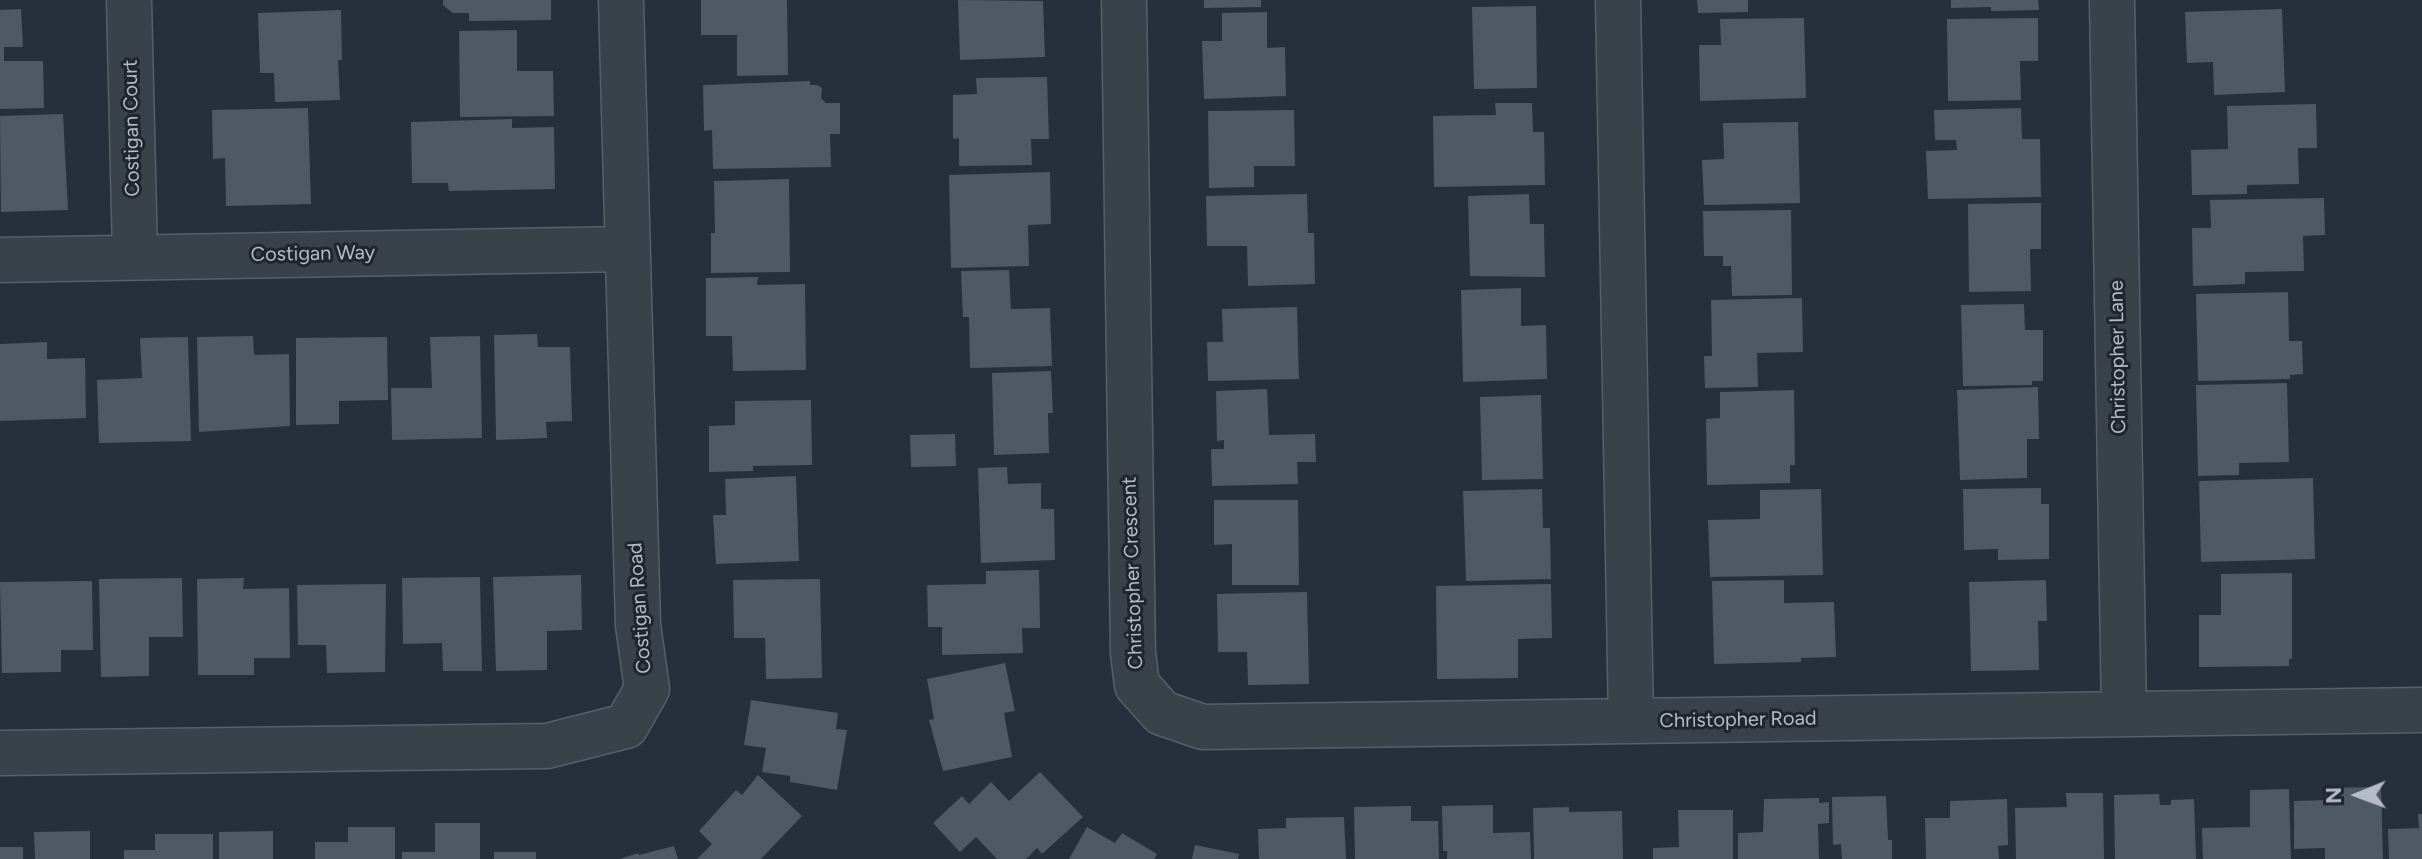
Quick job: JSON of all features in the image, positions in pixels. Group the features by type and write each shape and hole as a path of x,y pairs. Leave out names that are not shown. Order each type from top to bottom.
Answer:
{"street":[{"name":"Costigan Court","path":"129,0 135,256"},
{"name":"Costigan Road","path":"0,753 547,746 626,726 647,689 638,625 621,0"},
{"name":"Christopher Crescent","path":"1124,0 1133,653 1137,685 1162,713 1203,727 1631,721"},
{"name":"Christopher Road","path":"1618,0 1631,721 2422,710"},
{"name":"Christopher Lane","path":"2112,0 2124,713"},
{"name":"Costigan Way","path":"0,260 626,249"}],"building":[{"path":"443,0 551,0 551,20 469,21 469,13 453,13 443,5"},
{"path":"701,0 787,0 788,75 737,76 737,35 701,35"},
{"path":"958,0 1043,1 1045,57 960,60"},
{"path":"1204,0 1261,0 1261,7 1204,8"},
{"path":"1697,0 1748,0 1748,12 1698,13"},
{"path":"1951,0 2038,0 2039,10 1951,8"},
{"path":"1536,6 1537,88 1474,89 1472,7"},
{"path":"21,9 23,47 4,47 4,61 43,61 44,108 0,109 0,10"},
{"path":"2282,9 2285,92 2214,95 2213,62 2187,63 2185,12"},
{"path":"341,10 342,60 338,60 340,100 275,102 274,73 260,73 258,13"},
{"path":"1267,12 1267,48 1285,47 1286,96 1204,99 1202,41 1222,41 1222,13"},
{"path":"1804,18 1806,98 1700,101 1699,45 1721,45 1720,19"},
{"path":"2038,18 2038,61 2020,61 2021,100 1948,101 1947,19"},
{"path":"517,30 517,71 553,71 554,116 460,117 459,31"},
{"path":"1047,77 1049,139 1031,139 1032,165 959,166 959,138 953,139 953,95 977,94 976,78"},
{"path":"810,81 810,85 822,88 821,98 826,103 840,103 840,134 830,134 831,167 713,169 712,130 704,131 703,85"},
{"path":"1495,103 1532,103 1533,132 1544,132 1545,185 1434,187 1433,116 1496,115"},
{"path":"2316,104 2317,148 2298,148 2299,184 2247,185 2247,194 2192,195 2191,150 2228,149 2227,106"},
{"path":"308,108 311,204 226,206 225,158 213,159 212,110"},
{"path":"2021,108 2022,139 2040,139 2041,197 1928,199 1926,151 1957,150 1956,140 1935,140 1934,110"},
{"path":"1294,110 1295,166 1254,166 1254,187 1209,188 1208,111"},
{"path":"63,114 68,210 1,212 0,116"},
{"path":"512,119 512,128 554,127 555,189 449,191 448,183 412,183 411,122"},
{"path":"1798,122 1800,203 1704,205 1702,160 1724,159 1723,123"},
{"path":"1050,172 1051,224 1028,225 1029,266 951,268 949,175"},
{"path":"789,179 790,272 711,273 711,233 715,233 714,181"},
{"path":"1307,194 1308,233 1314,233 1315,284 1248,286 1247,246 1207,246 1206,196"},
{"path":"1529,194 1530,224 1544,224 1545,277 1470,276 1468,196"},
{"path":"2324,198 2325,235 2303,236 2304,271 2245,272 2245,284 2193,286 2192,228 2211,228 2210,200"},
{"path":"2041,203 2041,249 2030,249 2031,291 1969,292 1968,204"},
{"path":"1791,210 1792,295 1732,296 1731,266 1723,266 1723,256 1704,256 1703,211"},
{"path":"1009,270 1011,309 1050,308 1052,366 970,368 969,317 963,317 961,271"},
{"path":"758,277 757,285 805,284 806,370 733,371 732,336 706,336 706,278"},
{"path":"1521,288 1521,326 1546,325 1547,379 1463,382 1461,290"},
{"path":"2288,292 2289,341 2302,341 2303,374 2290,375 2290,379 2198,381 2196,294"},
{"path":"1802,298 1803,352 1757,353 1758,387 1705,388 1704,356 1712,356 1711,300"},
{"path":"2024,304 2025,330 2043,330 2043,381 2032,381 2032,385 1963,386 1961,305"},
{"path":"1297,307 1299,379 1208,381 1207,342 1223,342 1222,309"},
{"path":"537,334 538,347 570,347 572,421 546,422 547,438 496,440 494,335"},
{"path":"253,336 254,355 289,354 290,426 199,432 197,337"},
{"path":"480,336 482,438 392,440 391,388 432,388 430,337"},
{"path":"188,337 191,441 99,443 97,380 142,378 140,338"},
{"path":"387,337 388,400 339,401 339,424 296,425 296,338"},
{"path":"47,342 47,359 85,358 86,418 0,421 0,344"},
{"path":"1051,371 1053,413 1048,413 1049,453 994,455 992,373"},
{"path":"2287,383 2289,462 2239,463 2239,475 2198,476 2196,385"},
{"path":"2038,387 2039,439 2027,439 2027,478 1960,480 1957,390"},
{"path":"1267,389 1269,435 1315,434 1316,462 1297,462 1298,484 1212,486 1211,449 1224,449 1224,440 1217,441 1216,391"},
{"path":"1794,390 1795,465 1790,465 1790,483 1707,485 1706,419 1720,418 1720,392"},
{"path":"1541,395 1543,479 1482,480 1480,397"},
{"path":"811,400 812,465 753,466 753,471 709,472 709,426 735,425 735,401"},
{"path":"955,434 956,466 911,467 910,435"},
{"path":"1007,467 1008,484 1041,483 1041,509 1054,509 1055,560 981,563 978,468"},
{"path":"796,476 799,561 716,564 713,515 726,515 725,479"},
{"path":"2313,478 2315,559 2201,562 2199,481"},
{"path":"2041,488 2041,504 2049,504 2049,559 1998,560 1998,549 1964,550 1963,489"},
{"path":"1542,489 1543,528 1550,528 1551,579 1466,581 1463,491"},
{"path":"1821,489 1823,575 1710,577 1708,520 1760,519 1760,490"},
{"path":"1214,500 1298,500 1299,585 1232,585 1232,544 1214,545"},
{"path":"1039,570 1040,628 1022,628 1023,653 942,655 942,627 928,627 927,585 986,584 986,571"},
{"path":"2292,573 2292,659 2289,659 2289,666 2199,667 2199,615 2221,615 2221,574"},
{"path":"581,575 582,630 547,631 547,670 496,671 493,577"},
{"path":"480,577 482,671 443,671 442,643 403,644 402,578"},
{"path":"182,578 183,637 149,637 149,676 101,677 99,579"},
{"path":"244,578 243,589 289,588 290,658 254,658 254,675 198,675 197,579"},
{"path":"820,579 822,678 766,679 765,638 734,638 733,580"},
{"path":"1784,580 1784,603 1834,602 1836,657 1801,658 1801,662 1714,664 1712,581"},
{"path":"2046,580 2047,621 2038,621 2039,670 1971,671 1969,582"},
{"path":"92,581 93,650 61,650 61,672 2,673 0,582"},
{"path":"386,584 385,672 327,673 326,645 298,645 297,585"},
{"path":"1551,584 1552,638 1518,639 1518,678 1437,679 1436,586"},
{"path":"1307,592 1309,684 1248,685 1247,652 1218,652 1217,594"},
{"path":"1005,663 1015,711 1004,713 1012,757 943,771 929,720 934,719 927,679"},
{"path":"751,700 838,713 836,729 847,730 837,790 790,782 790,776 762,772 766,748 744,745"},
{"path":"1040,772 1083,817 1042,854 1037,848 1026,859 997,859 976,837 960,852 933,823 962,796 969,804 991,782 1009,801"},
{"path":"758,775 802,816 761,859 697,859 712,844 699,831 736,790 742,795"},
{"path":"2381,787 2383,859 2325,859 2325,848 2294,849 2294,801 2325,800 2325,788"},
{"path":"2289,789 2291,859 2203,859 2202,828 2250,827 2250,790"},
{"path":"2066,793 2103,793 2104,859 2016,859 2015,808 2067,807"},
{"path":"2159,794 2160,805 2171,805 2171,800 2194,799 2196,859 2115,859 2114,795"},
{"path":"1886,796 1892,859 1842,859 1841,844 1833,845 1832,797"},
{"path":"1819,798 1819,803 1829,802 1829,823 1818,824 1819,859 1738,859 1738,833 1763,832 1764,799"},
{"path":"2007,799 2008,845 1998,846 1999,859 1926,859 1925,818 1950,818 1950,801"},
{"path":"1493,805 1493,833 1530,832 1531,859 1447,859 1447,851 1443,851 1442,806"},
{"path":"1411,806 1411,821 1438,821 1439,859 1355,859 1354,807"},
{"path":"1569,807 1569,812 1622,811 1623,859 1534,859 1533,808"},
{"path":"1678,810 1733,810 1733,859 1653,859 1653,848 1679,847"},
{"path":"2418,814 2422,814 2422,859 2389,859 2388,829 2419,828"},
{"path":"1344,817 1346,859 1259,859 1258,829 1286,828 1286,818"},
{"path":"435,823 480,823 480,859 402,859 402,852 435,852"},
{"path":"348,827 395,827 395,859 315,859 315,842 348,842"},
{"path":"1087,827 1115,843 1122,833 1157,854 1154,859 1069,859"},
{"path":"90,831 90,859 35,859 34,832"},
{"path":"273,831 273,859 219,859 219,832"},
{"path":"155,834 213,834 213,859 124,859 124,850 155,850"},
{"path":"1195,845 1239,854 1238,859 1192,859"},
{"path":"674,846 678,859 620,859 638,853"},
{"path":"0,847 23,847 23,859 0,859"},
{"path":"494,852 536,852 536,859 494,859"}]}
